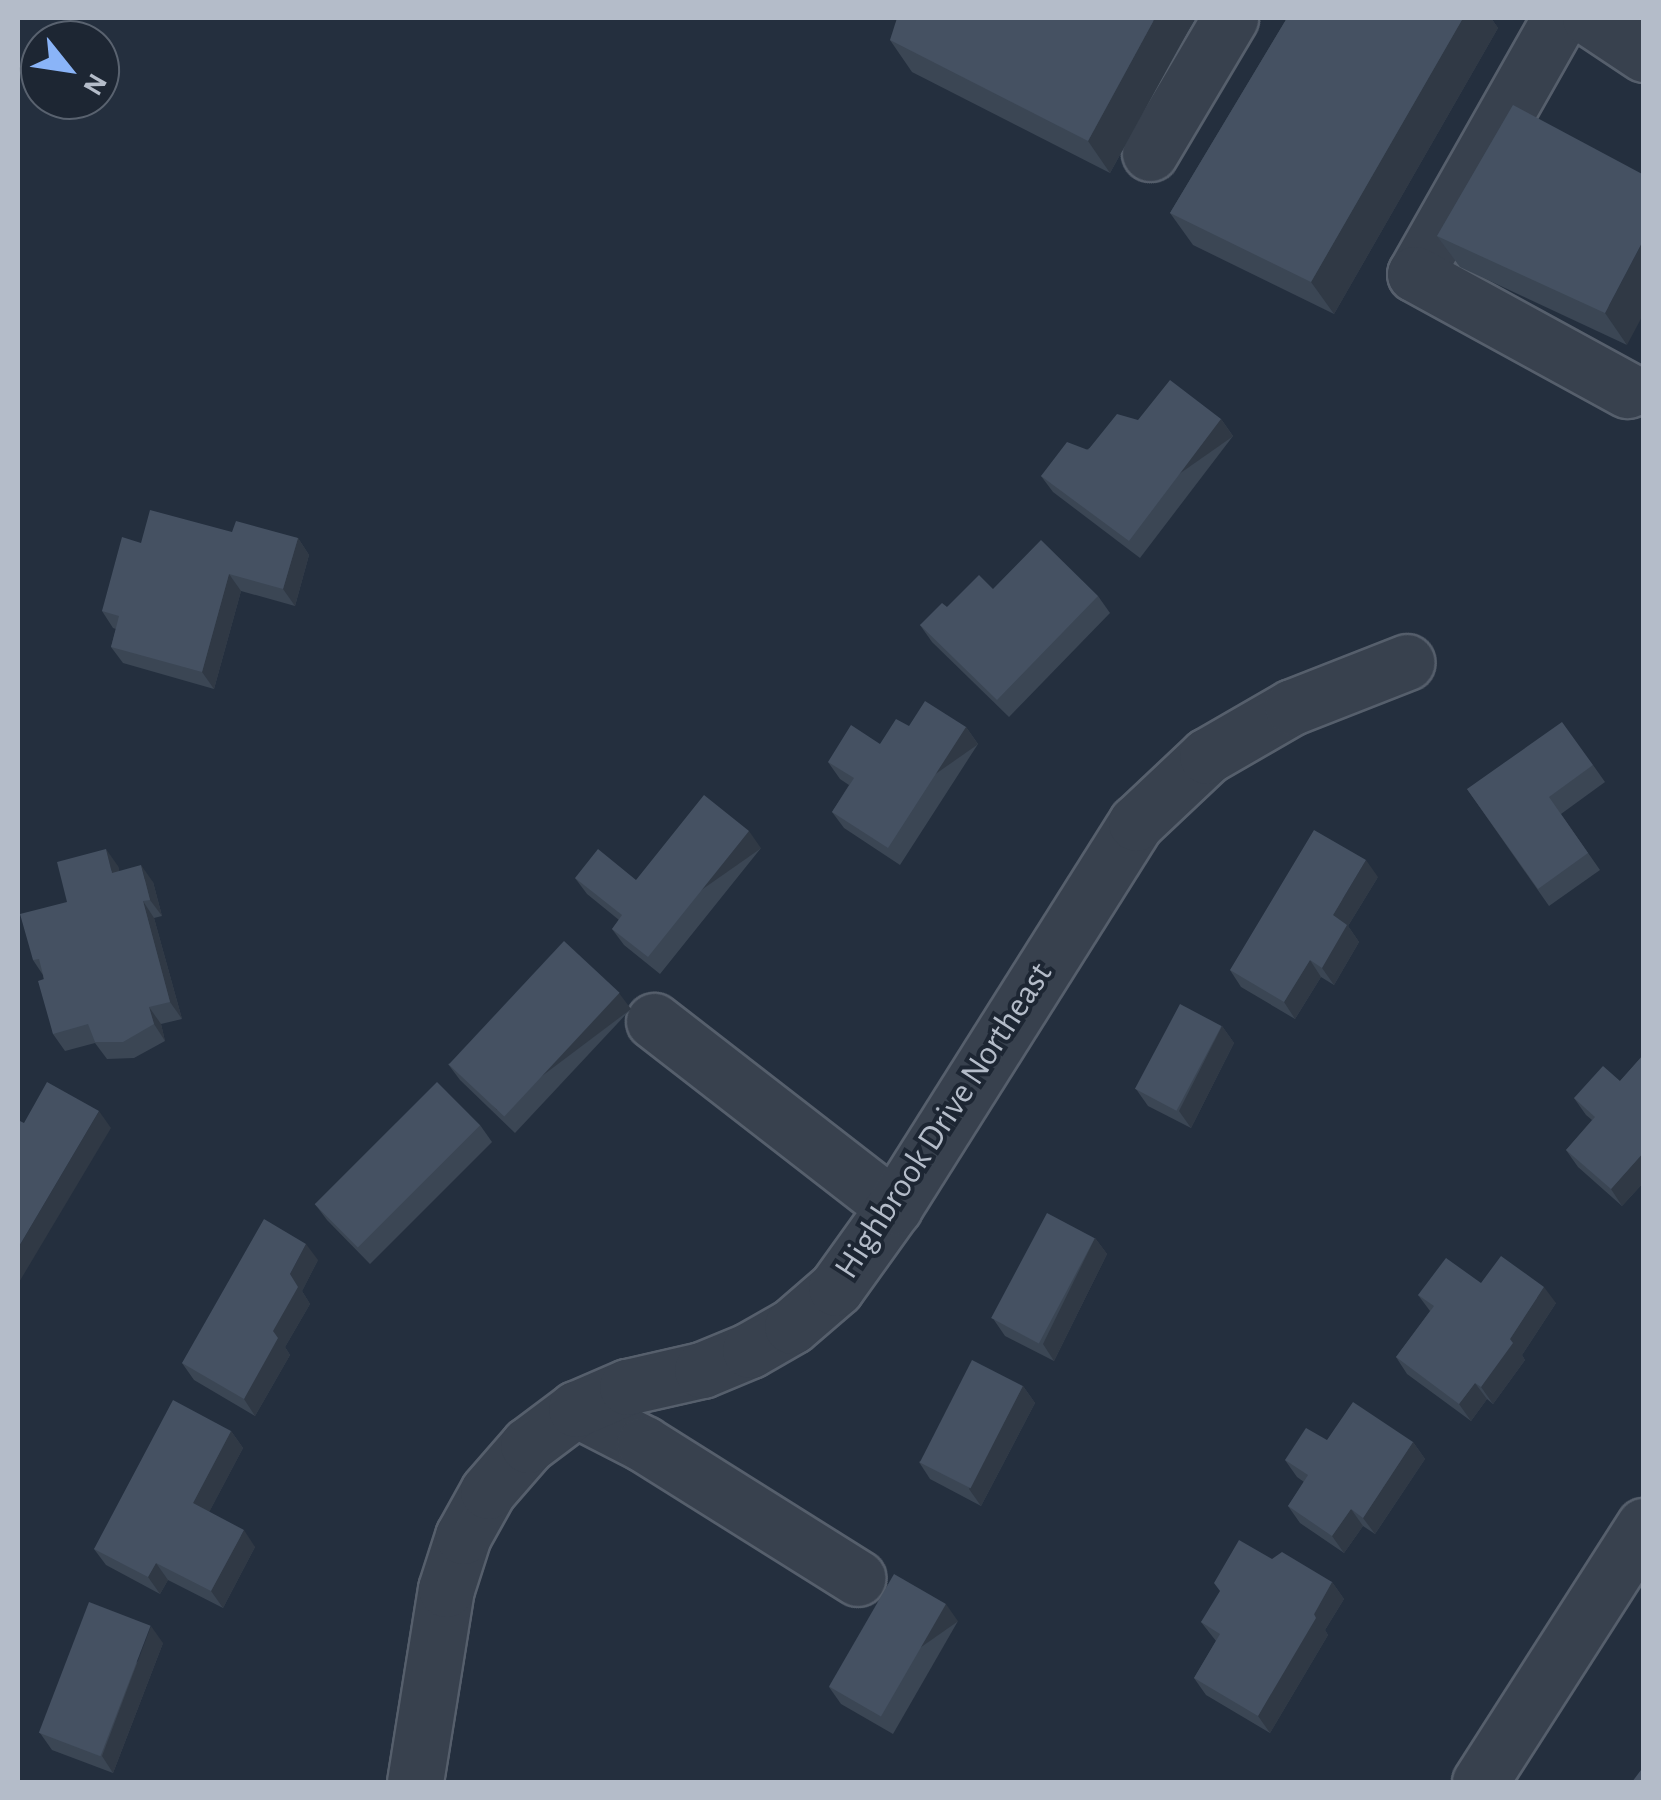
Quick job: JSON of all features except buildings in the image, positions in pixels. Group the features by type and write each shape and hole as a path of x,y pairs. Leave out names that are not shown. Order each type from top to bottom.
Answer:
{"street":[{"path":"1150,153 1230,18"},
{"path":"1560,18 1415,274 1627,390"},
{"path":"1590,18 1644,54"},
{"name":"Highbrook Drive Northeast","path":"414,1782 446,1589 463,1536 488,1491 528,1446 576,1409 628,1387 702,1370 750,1350 792,1326 836,1288 894,1207 1136,823 1207,756 1292,707 1407,662"},
{"path":"654,1022 894,1207"},
{"path":"576,1409 644,1444 858,1578"},
{"path":"1480,1782 1644,1526"}]}
